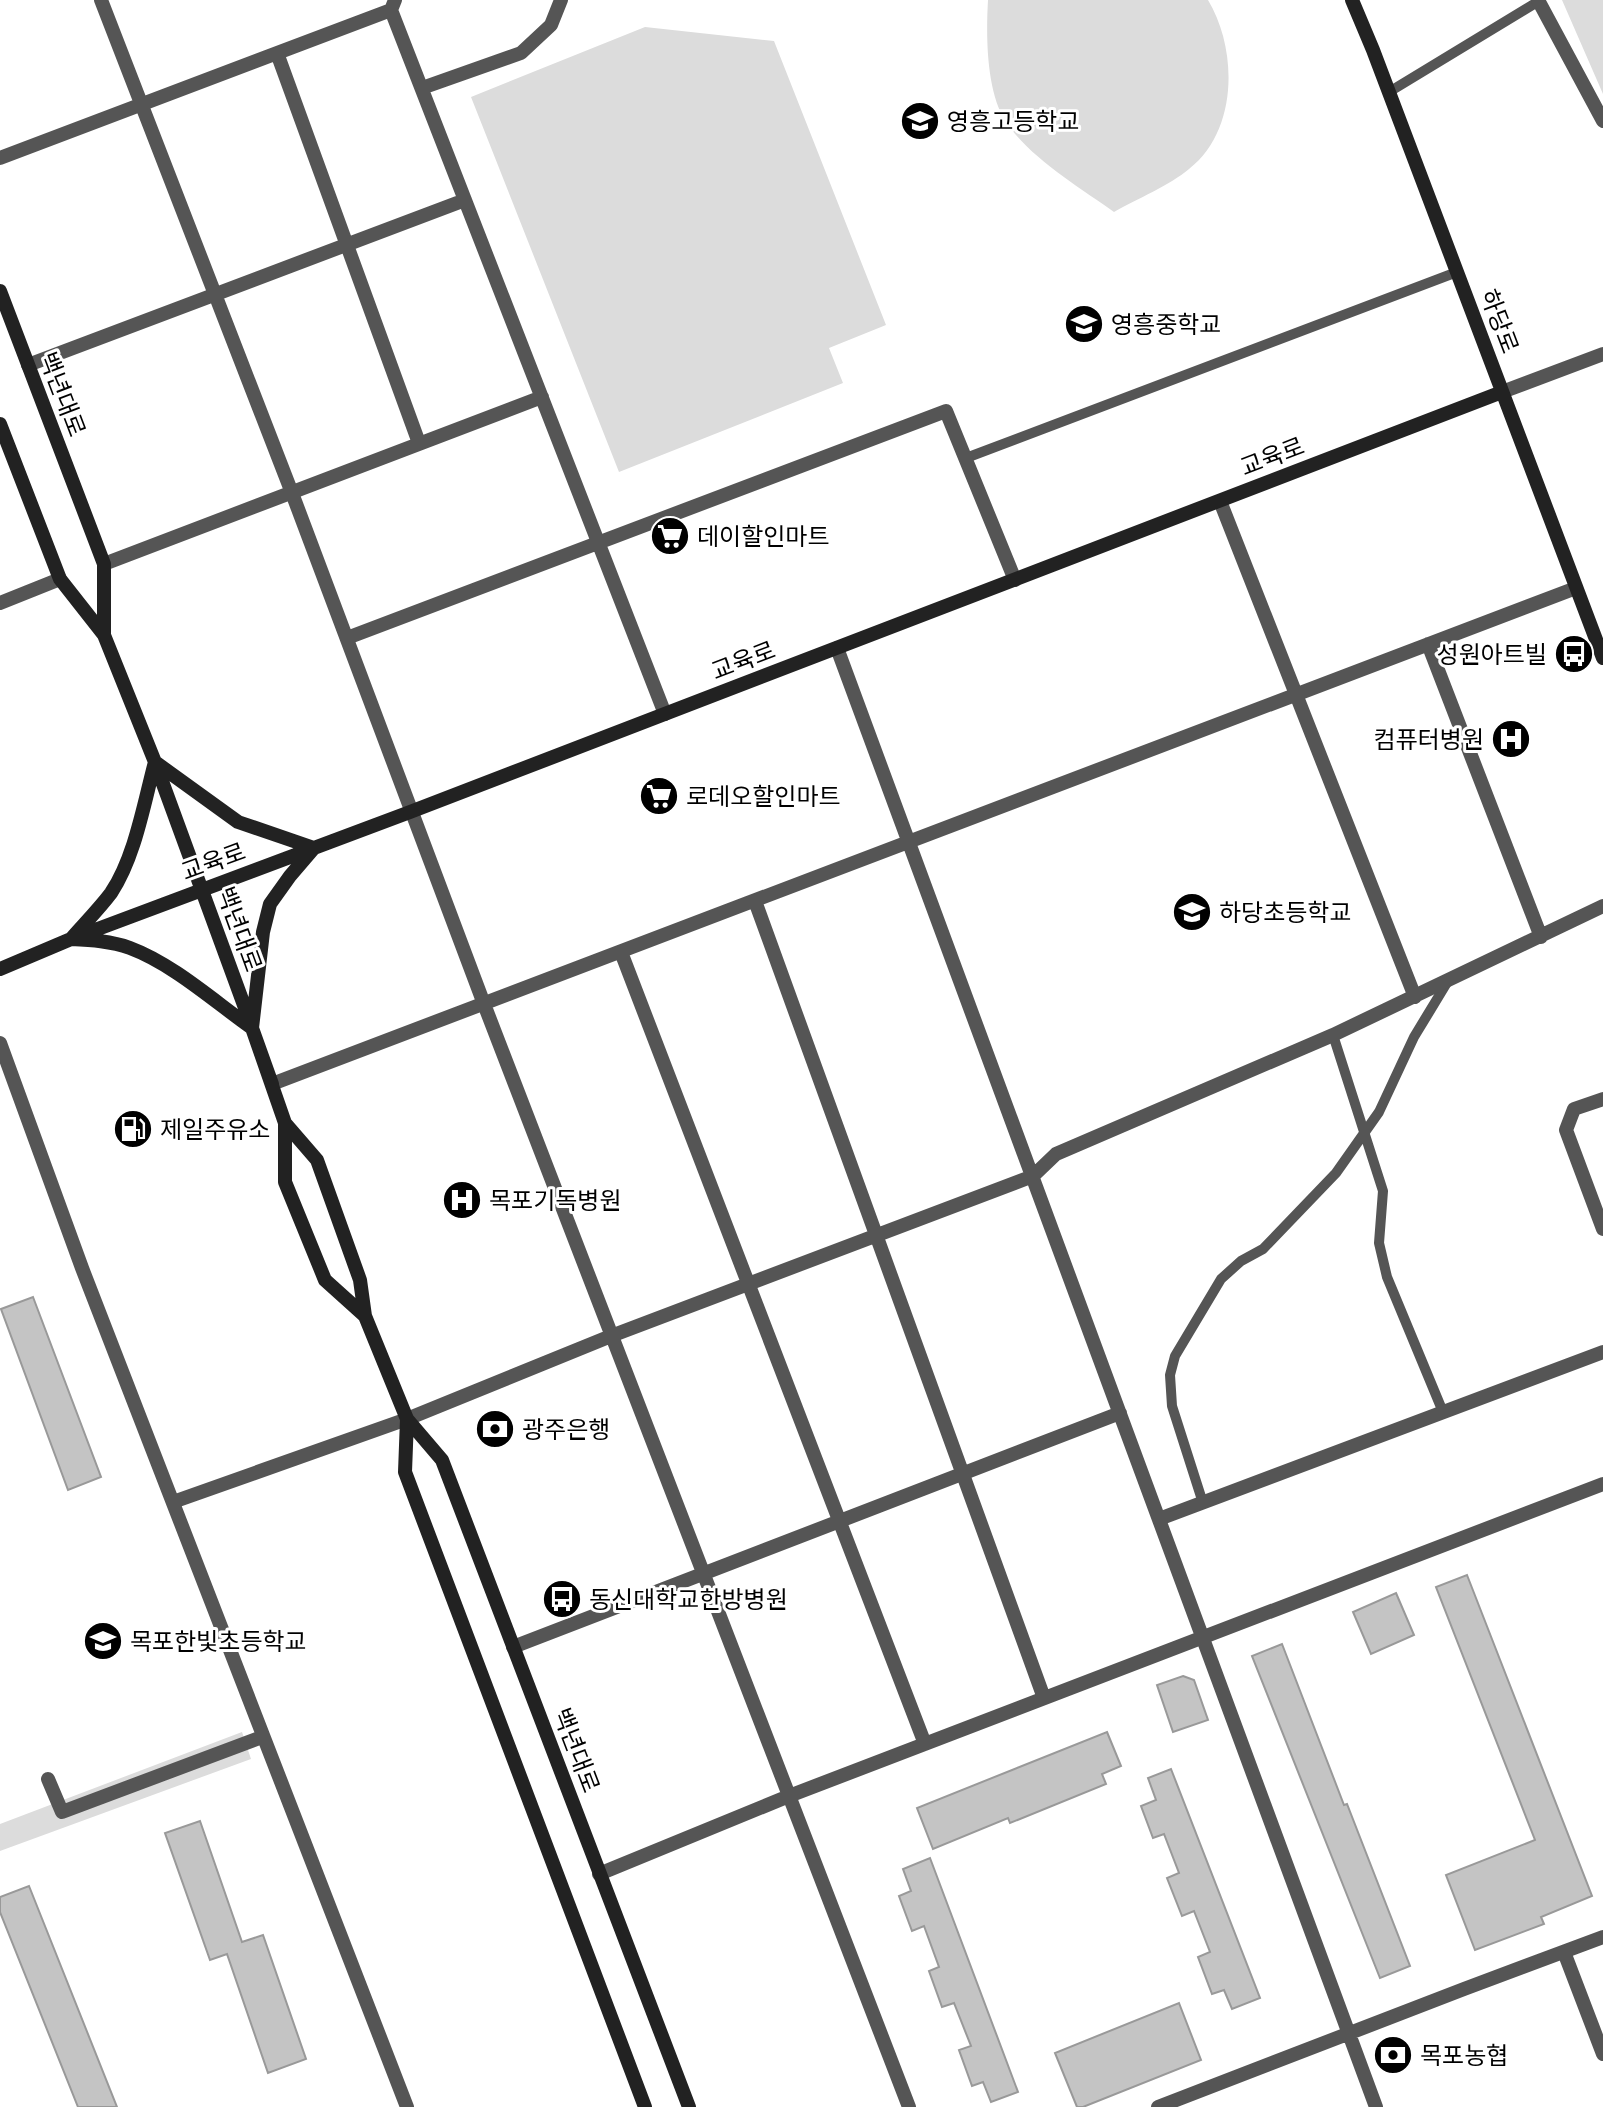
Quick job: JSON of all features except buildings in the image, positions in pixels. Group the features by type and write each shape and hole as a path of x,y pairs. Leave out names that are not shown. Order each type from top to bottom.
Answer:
{"street":[{"path":"101,0 292,493 410,812 909,2107"},
{"path":"422,88 521,53 551,25 561,0"},
{"name":"하당로","path":"1352,0 1603,658"},
{"path":"1539,1 1603,121"},
{"path":"0,158 277,53 393,5 422,88 665,714"},
{"path":"277,53 419,443"},
{"path":"28,365 465,200"},
{"name":"백년대로","path":"0,291 104,564 104,635"},
{"path":"1502,392 1603,354"},
{"name":"교육로","path":"0,969 71,939 410,812 1502,392"},
{"path":"104,564 542,397"},
{"path":"347,638 946,411 1015,580"},
{"name":"백년대로","path":"0,424 60,579 104,635 155,762 285,1122 285,1182 325,1280 365,1316"},
{"path":"1220,501 1415,996"},
{"path":"0,603 60,579"},
{"path":"272,1084 1576,587"},
{"path":"1428,644 1541,937"},
{"path":"837,648 1376,2107"},
{"path":"155,762 238,822 314,848 270,904 263,932 252,1028 149,956 97,940 71,939 111,892 122,874 155,762"},
{"path":"755,901 1044,1698"},
{"path":"173,1502 407,1419 611,1336 1032,1176 1056,1154 1334,1035 1603,906"},
{"path":"621,952 925,1744"},
{"path":"0,1043 82,1268 407,2107"},
{"path":"1603,1098 1574,1109 1566,1130 1603,1229"},
{"name":"백년대로","path":"285,1122 317,1160 360,1280 365,1316 407,1419 442,1460 690,2107"},
{"path":"1159,1519 1603,1352"},
{"path":"513,1647 1120,1413"},
{"name":"백년대로","path":"407,1419 405,1472 645,2107"},
{"path":"599,1874 789,1796 1603,1484"},
{"path":"48,1779 62,1812 262,1737"},
{"path":"1158,2107 1603,1937"},
{"path":"1564,1952 1603,2054"}],"lane":[{"path":"1389,92 1539,1"},
{"path":"966,458 1457,272"},
{"path":"1203,1503 1171,1406 1170,1375 1175,1356 1221,1279 1241,1261 1263,1249 1336,1173 1379,1112 1414,1037 1448,981"},
{"path":"1334,1035 1383,1191 1380,1244 1387,1277 1443,1412"}],"shaded area":[{"path":"988,0 1208,0 1225,42 1228,89 1217,134 1205,153 1172,181 1114,212 1071,182 1028,148 1006,122 999,109 989,63"},
{"path":"1562,0 1603,0 1603,94"},
{"path":"645,27 774,41 886,325 829,348 843,383 619,472 471,97"},
{"path":"242,1732 251,1759 0,1851 0,1824"}],"place":[{"name":"영흥고등학교","path":"920,121"},
{"name":"영흥중학교","path":"1084,324"},
{"name":"데이할인마트","path":"670,536"},
{"name":"성원아트빌","path":"1574,654"},
{"name":"컴퓨터병원","path":"1511,739"},
{"name":"로데오할인마트","path":"659,796"},
{"name":"하당초등학교","path":"1192,912"},
{"name":"제일주유소","path":"133,1129"},
{"name":"목포기독병원","path":"462,1200"},
{"name":"광주은행","path":"495,1429"},
{"name":"동신대학교한방병원","path":"562,1599"},
{"name":"목포한빛초등학교","path":"103,1641"},
{"name":"목포농협","path":"1393,2055"}]}
